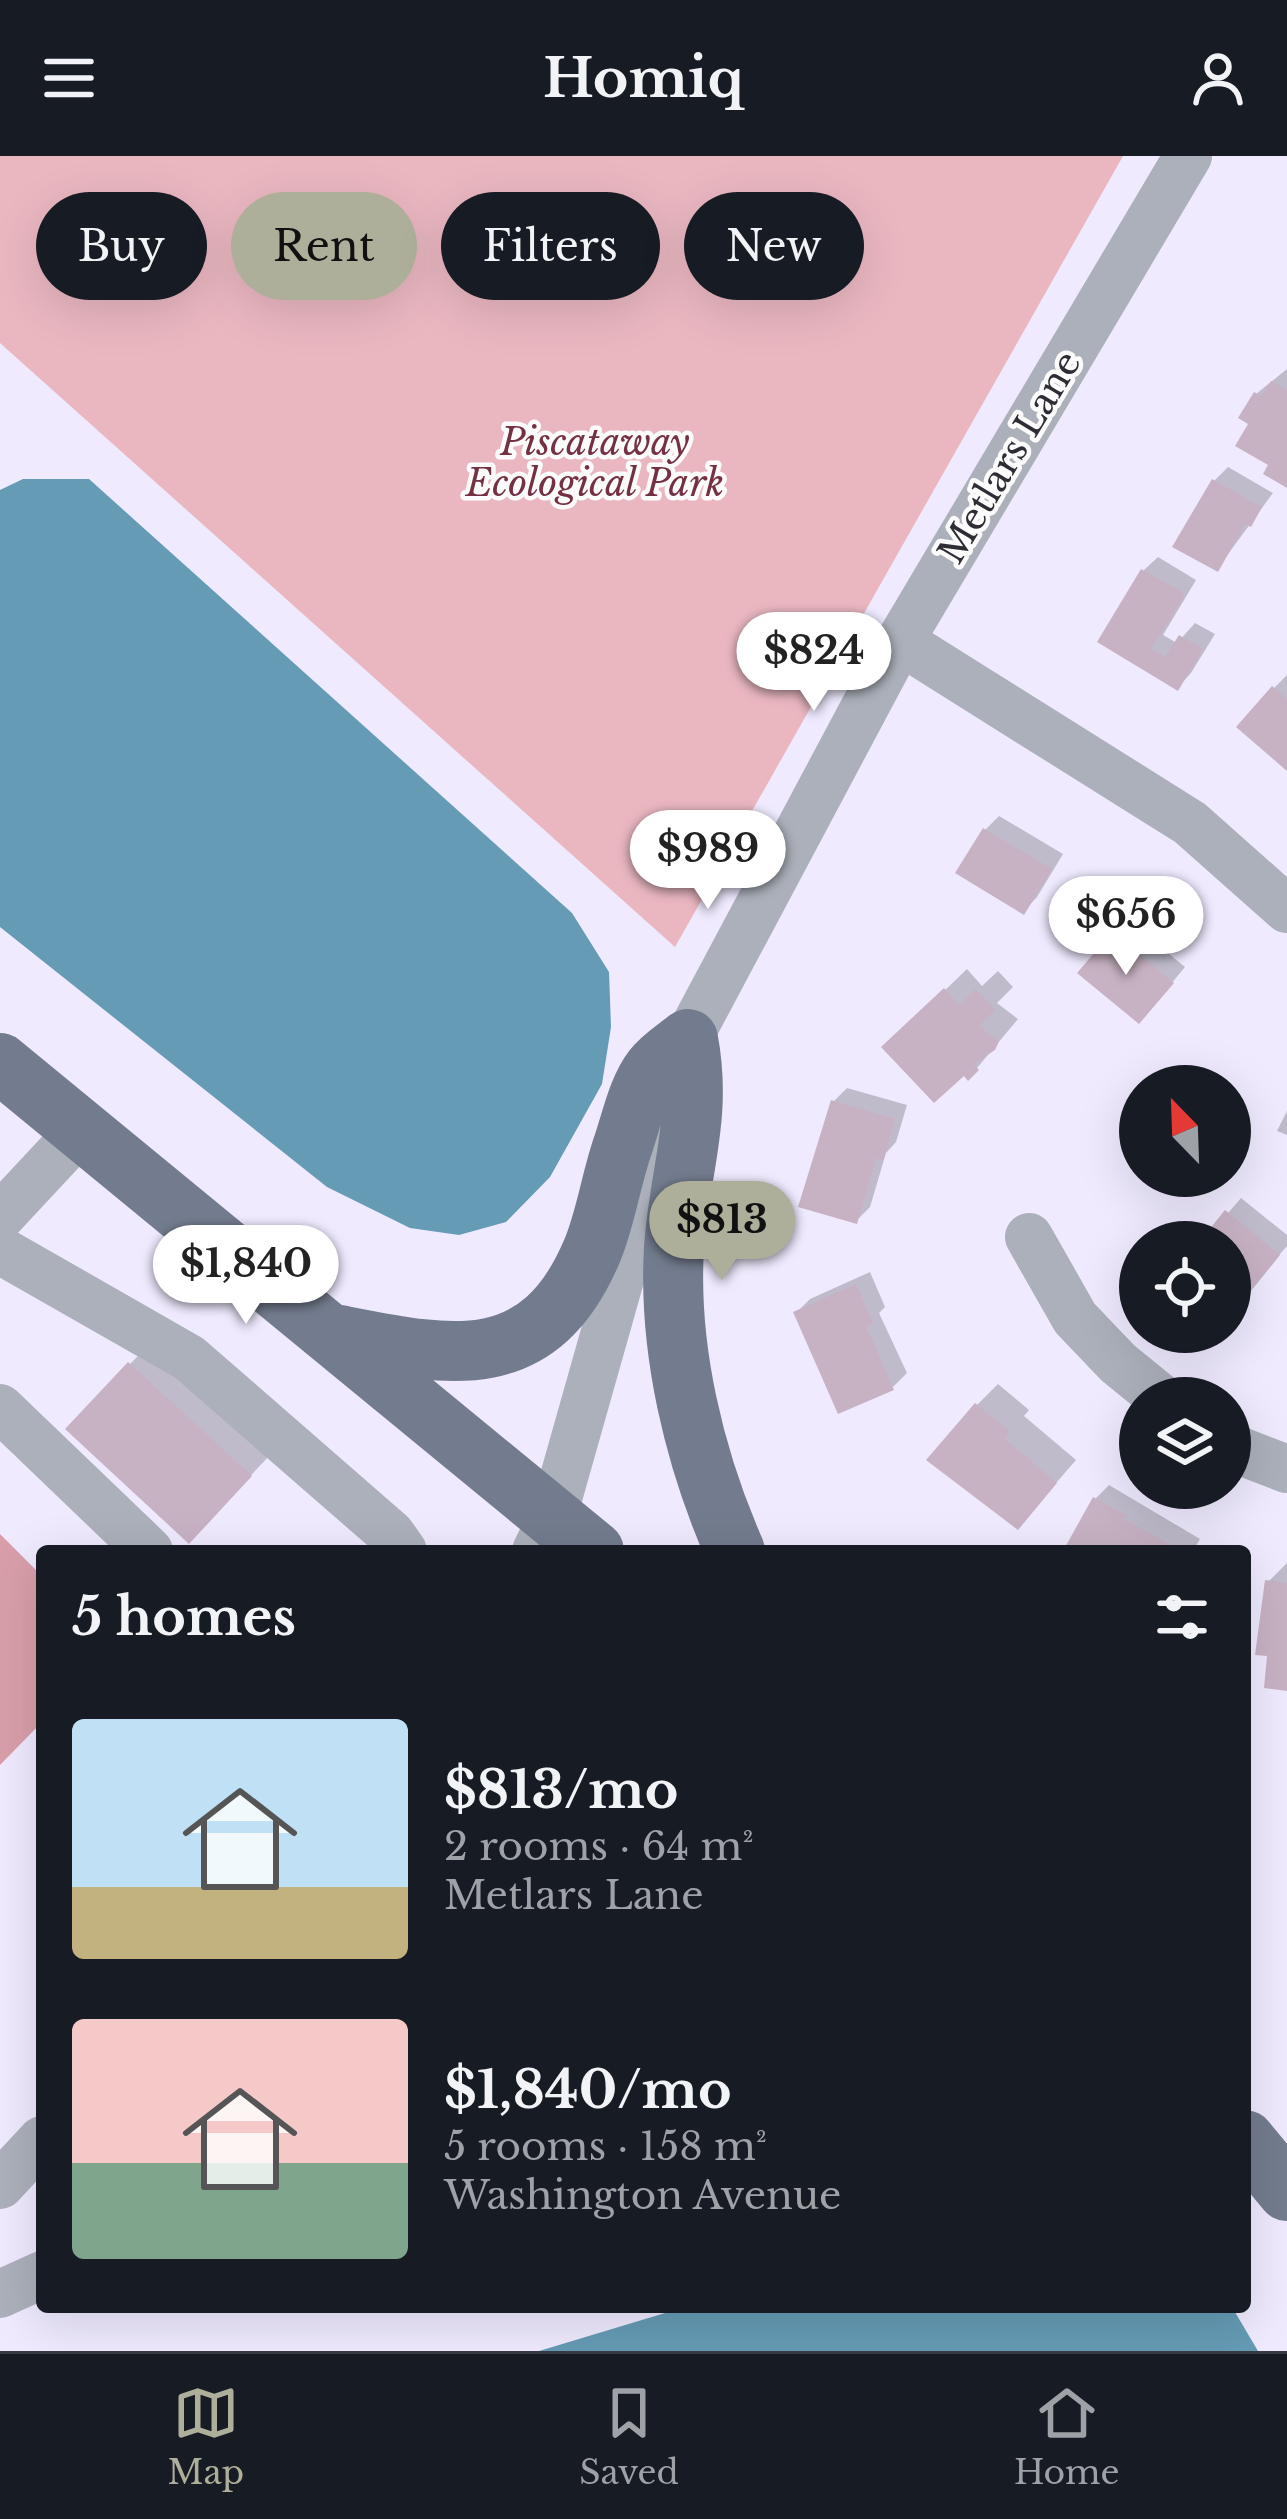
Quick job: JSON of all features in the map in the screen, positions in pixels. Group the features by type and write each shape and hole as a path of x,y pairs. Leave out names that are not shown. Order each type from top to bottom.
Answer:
{"main road":[{"path":"329,1333 419,1350 487,1349 530,1334 576,1284 595,1246 611,1178 652,1070 688,1039 696,1080 674,1246 675,1332 694,1432 732,1545"},
{"path":"0,1064 329,1333 561,1539"},
{"path":"1251,2147 1287,2191"}],"street":[{"name":"Metlars Lane","path":"561,1539 688,1039 900,641 1188,156"},
{"path":"900,641 1190,823 1287,909"},
{"path":"0,1216 81,1130"},
{"path":"1029,1237 1075,1318 1135,1377"},
{"path":"0,1250 189,1358 399,1545"},
{"path":"0,1408 143,1545"},
{"path":"1251,1456 1287,1469"},
{"path":"0,2185 36,2146"},
{"path":"0,2294 36,2278"}],"green space":[{"name":"Piscataway Ecological Park","path":"0,156 1123,156 675,947 0,343"}],"shaded area":[{"path":"0,1534 36,1570 36,1728 0,1765"}],"water":[{"path":"23,479 89,479 572,913 609,972 611,1027 602,1084 550,1177 506,1222 459,1235 410,1228 327,1187 0,927 0,490"},
{"path":"665,2313 1236,2313 1258,2351 539,2351"}],"building":[{"path":"1271,381 1287,390 1287,488 1263,474 1268,465 1235,446 1248,424 1238,418 1254,392 1261,396"},
{"path":"1212,479 1262,507 1251,527 1245,524 1218,572 1172,547"},
{"path":"1141,569 1185,594 1151,649 1165,657 1179,635 1203,649 1178,691 1097,642"},
{"path":"1272,686 1287,699 1287,771 1236,727"},
{"path":"983,828 1052,869 1024,915 955,873"},
{"path":"1112,932 1174,983 1139,1024 1077,973"},
{"path":"944,988 959,1005 975,989 995,1010 979,1026 999,1041 995,1050 973,1064 979,1070 968,1081 964,1076 934,1103 881,1047"},
{"path":"831,1100 895,1119 883,1160 876,1158 857,1224 798,1207"},
{"path":"1225,1210 1238,1221 1216,1221"},
{"path":"1251,1231 1280,1255 1251,1291"},
{"path":"856,1284 873,1323 866,1326 894,1390 838,1414 793,1312"},
{"path":"128,1362 252,1476 189,1544 65,1429"},
{"path":"975,1403 1010,1432 1005,1439 1057,1483 1018,1530 926,1460"},
{"path":"1093,1497 1171,1545 1066,1545"},
{"path":"1265,1580 1287,1583 1287,1691 1264,1688 1267,1656 1255,1655"}]}
